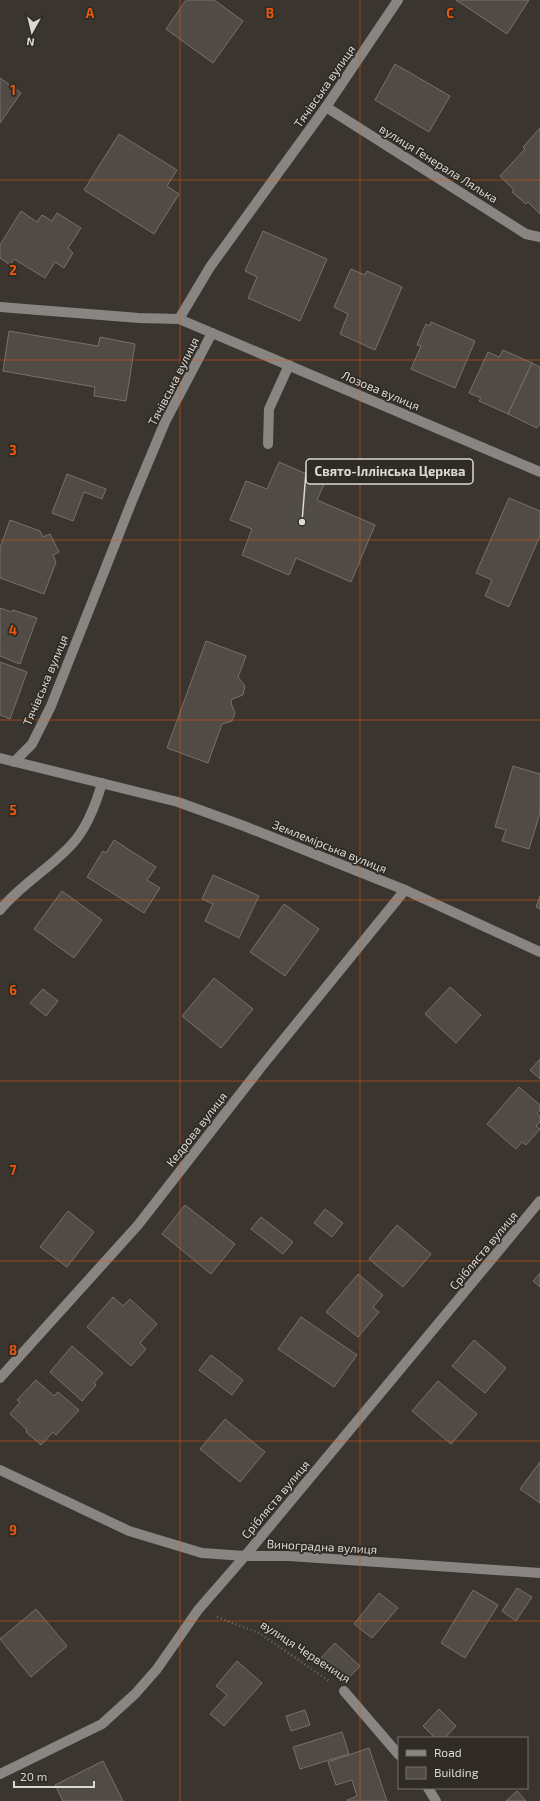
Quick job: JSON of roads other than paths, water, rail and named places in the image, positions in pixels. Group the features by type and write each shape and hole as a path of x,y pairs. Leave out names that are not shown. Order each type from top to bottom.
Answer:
{"street":[{"name":"Тячівська вулиця","path":"14,762 32,744 51,706 129,508 165,422 212,333 179,319 210,267 326,107 398,0"},
{"name":"вулиця Генерала Лялька","path":"326,107 526,234 540,237"},
{"path":"0,307 139,318 179,319"},
{"name":"Лозова вулиця","path":"212,333 540,472"},
{"path":"268,444 269,409 289,365"},
{"name":"Землемірська вулиця","path":"0,758 178,802 237,823 405,890 540,952"},
{"path":"0,910 12,895 73,843 95,809 102,783"},
{"name":"Кедрова вулиця","path":"0,1378 138,1225 262,1066 405,890"},
{"name":"Срібляста вулиця","path":"0,1774 102,1724 135,1694 157,1669 198,1610 245,1556 540,1201"},
{"name":"Виноградна вулиця","path":"0,1470 129,1531 202,1553 245,1556 289,1556 540,1573"},
{"name":"вулиця Червениця","path":"344,1691 398,1753"},
{"path":"429,1789 436,1801"}],"place":[{"name":"Свято-Іллінська Церква","path":"302,522"}]}
